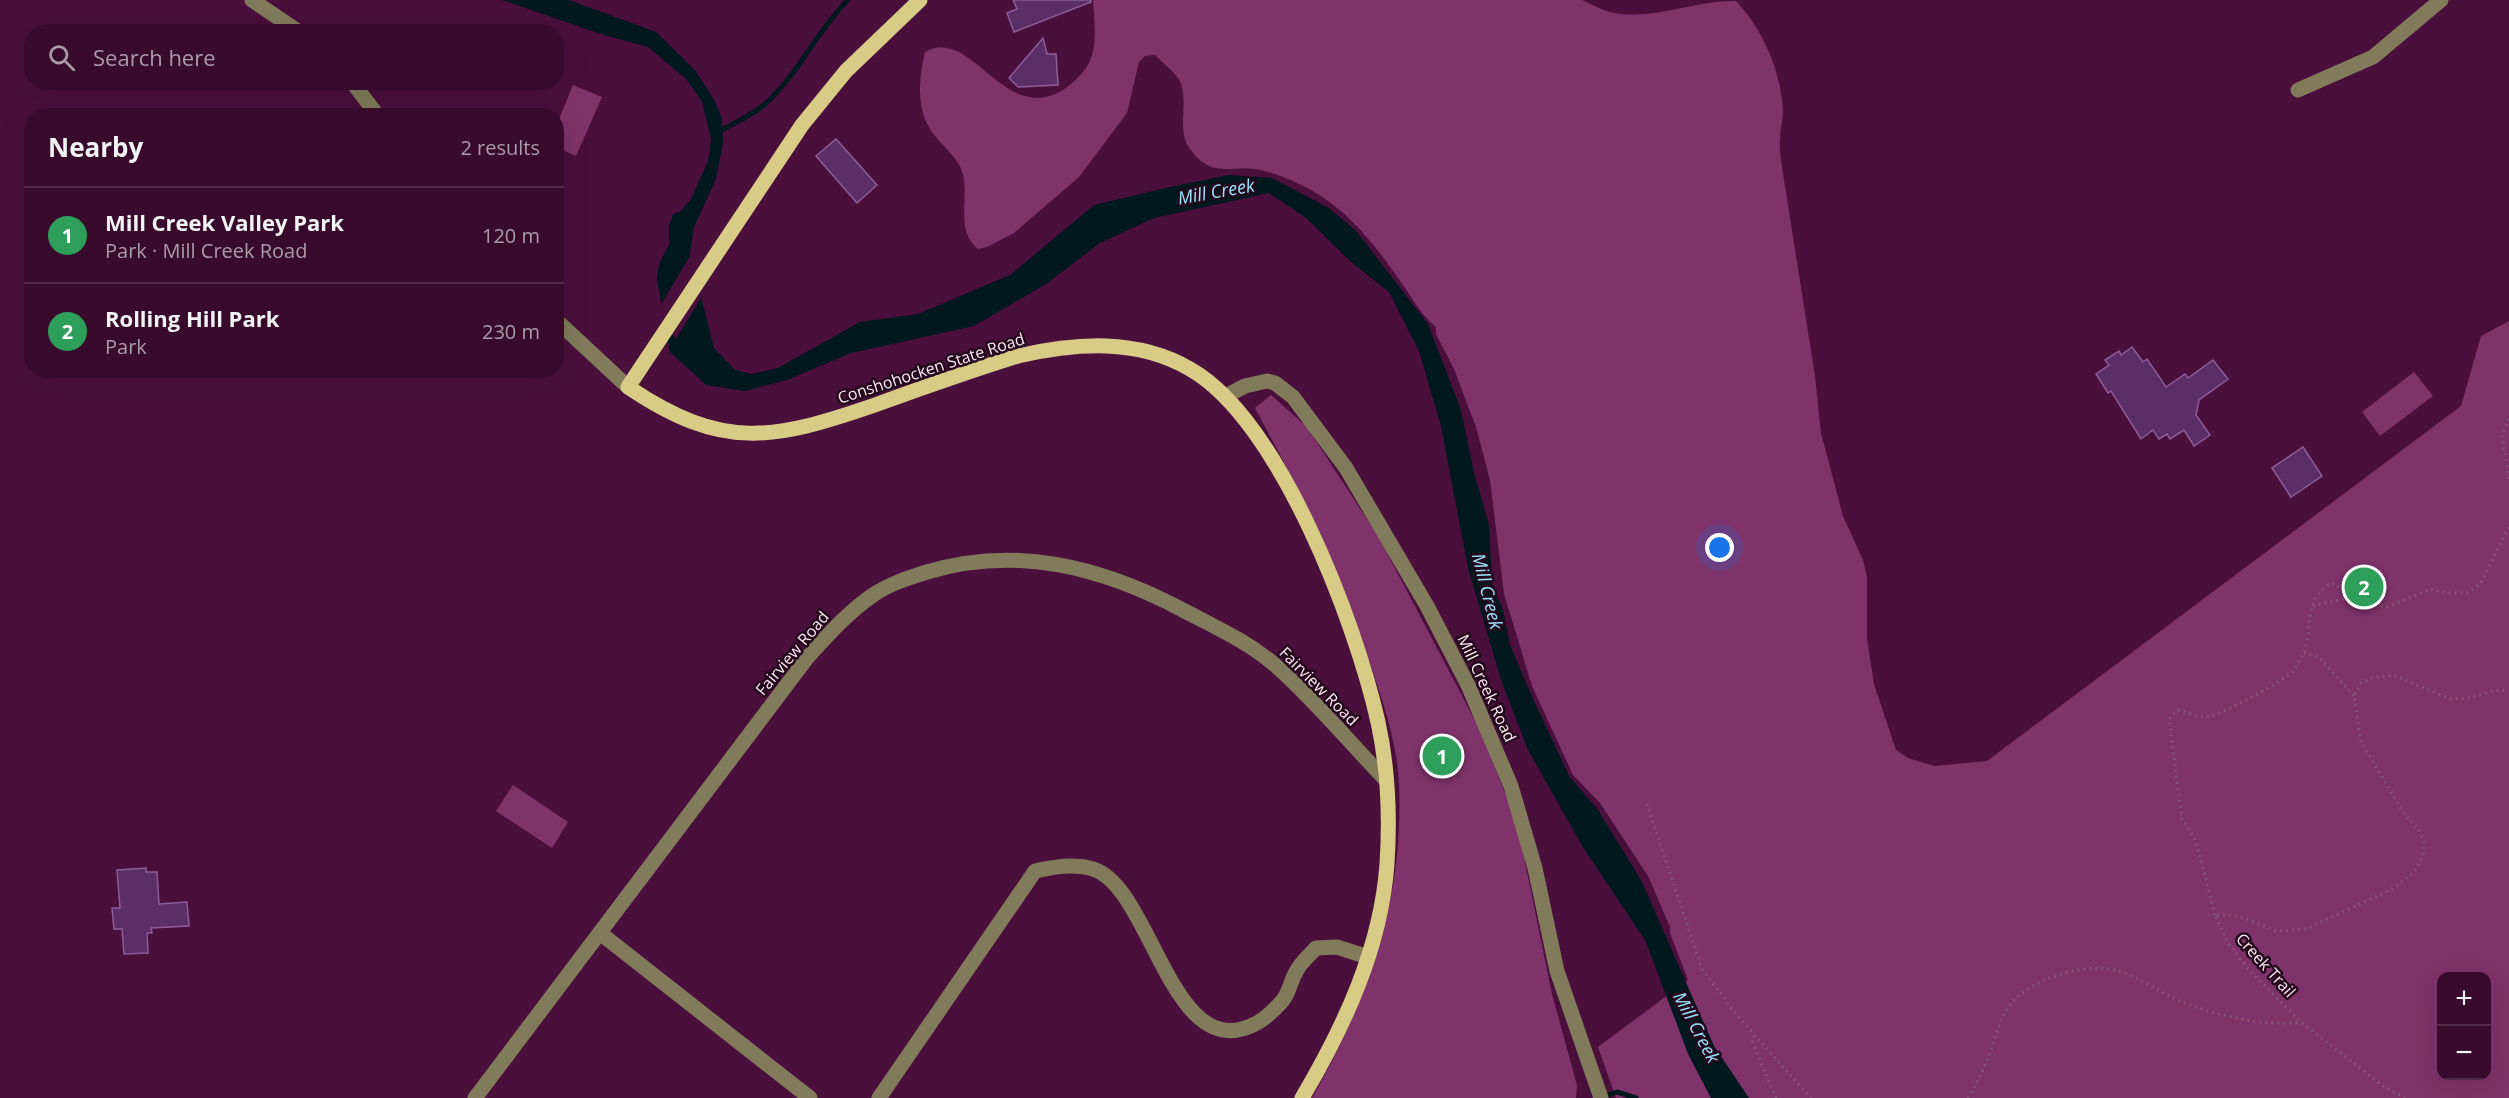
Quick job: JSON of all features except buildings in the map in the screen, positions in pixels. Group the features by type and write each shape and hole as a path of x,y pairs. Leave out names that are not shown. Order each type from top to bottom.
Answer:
{"main road":[{"path":"628,387 824,96 920,0"},
{"name":"Conshohocken State Road","path":"628,387 662,408 703,425 727,431 771,434 815,425 1018,356 1058,348 1100,345 1145,350 1168,358 1208,380 1226,396 1280,470 1330,578 1372,698 1385,780 1387,865 1378,920 1368,957 1336,1037 1302,1098"}],"street":[{"path":"252,0 287,24"},
{"path":"2298,90 2373,57 2441,0"},
{"path":"358,90 372,108"},
{"path":"564,327 628,387"},
{"name":"Mill Creek Road","path":"1226,396 1245,386 1267,381 1275,383 1293,397 1346,468 1427,606 1468,685 1511,786 1535,868 1557,971 1600,1093"},
{"name":"Fairview Road","path":"475,1098 807,658 839,623 873,595 904,579 973,562 1044,561 1080,568 1144,590 1227,633 1275,665 1385,780"},
{"path":"879,1098 1035,871 1060,866 1094,869 1109,880 1124,895 1184,1004 1211,1025 1230,1032 1256,1024 1284,999 1296,970 1316,948 1337,947 1368,957"},
{"path":"600,933 810,1098"}],"path":[{"path":"2509,419 2502,436 2509,480"},
{"path":"2215,915 2196,841 2182,819 2169,719 2178,710 2193,715 2211,716 2270,687 2292,673 2304,653 2312,606 2320,590 2332,583 2370,604 2387,607 2431,589 2450,593 2467,593 2480,584 2509,527"},
{"path":"2312,606 2358,596"},
{"path":"2304,653 2319,657 2354,696 2361,683 2372,678 2393,675 2450,699 2470,698 2492,691 2509,690"},
{"name":"Creek Trail","path":"2301,1022 2228,943 2215,915 2235,915 2277,931 2306,929 2394,888 2414,872 2423,856 2424,843 2419,829 2404,815 2361,742 2355,721 2354,696"},
{"path":"1647,804 1699,963 1755,1036 1811,1098"},
{"name":"Creek Trail","path":"1968,1098 1986,1064 1995,1030 2016,999 2045,980 2076,969 2112,969 2201,1008 2265,1024 2286,1025 2301,1022"},
{"path":"2301,1022 2383,1086 2404,1098"},
{"path":"1755,1036 1752,1041 1776,1098"}],"shaded area":[{"path":"1093,0 1582,0 1611,12 1636,15 1721,1 1736,1 1746,12 1762,38 1779,81 1783,111 1781,157 1815,376 1821,433 1843,516 1863,560 1867,577 1867,639 1874,684 1896,750 1908,758 1934,766 1987,761 2461,406 2481,336 2509,321 2509,1098 1616,1098 1598,1047 1688,980 1670,933 1670,927 1648,876 1600,803 1573,775 1532,686 1504,594 1490,480 1476,427 1454,369 1436,334 1436,327 1423,314 1364,233 1326,200 1311,190 1277,175 1255,169 1220,169 1205,164 1198,158 1190,149 1184,133 1182,86 1176,75 1155,55 1145,56 1139,62 1127,113 1079,177 1014,233 987,247 978,249 967,233 961,168 934,135 922,111 920,82 925,52 942,47 959,52 1009,89 1028,97 1048,96 1071,84 1081,75 1092,56 1095,36"},
{"path":"573,85 602,97 576,156 564,151 564,108"},
{"path":"2414,372 2433,396 2380,436 2362,412"},
{"path":"1271,395 1306,426 1378,536 1480,730 1517,823 1552,994 1577,1085 1576,1098 1312,1098 1350,1023 1379,947 1396,868 1399,783 1396,754 1385,711 1344,592 1312,516 1255,408"},
{"path":"513,785 568,822 552,848 496,811"}],"water":[{"name":"Mill Creek","path":"502,0 569,0 656,32 695,70 713,98 722,118 723,143 716,179 694,227 690,253 714,348 735,370 752,374 778,368 860,322 918,314 1010,275 1094,205 1166,188 1229,175 1272,178 1329,208 1356,231 1428,324 1461,410 1474,473 1489,525 1492,585 1503,610 1510,645 1530,692 1569,776 1598,810 1641,880 1714,1046 1749,1098 1711,1098 1688,1054 1646,942 1584,849 1528,750 1501,680 1468,568 1441,426 1419,351 1389,292 1350,261 1306,218 1269,193 1154,218 1100,243 1046,284 974,326 851,353 787,380 745,391 706,385 670,352 657,280 659,264 669,245 669,226 673,214 680,212 691,199 708,161 711,139 702,102 687,80 648,47 604,35"}],"pier":[{"path":"693,251 704,293 676,339 663,323 660,306"}],"waterway":[{"path":"720,131 759,109 776,93 848,0"},
{"path":"1603,1097 1617,1092 1636,1098"}],"place":[{"name":"Rolling Hill Park","path":"2364,587"},
{"name":"Mill Creek Valley Park","path":"1442,756"}]}
